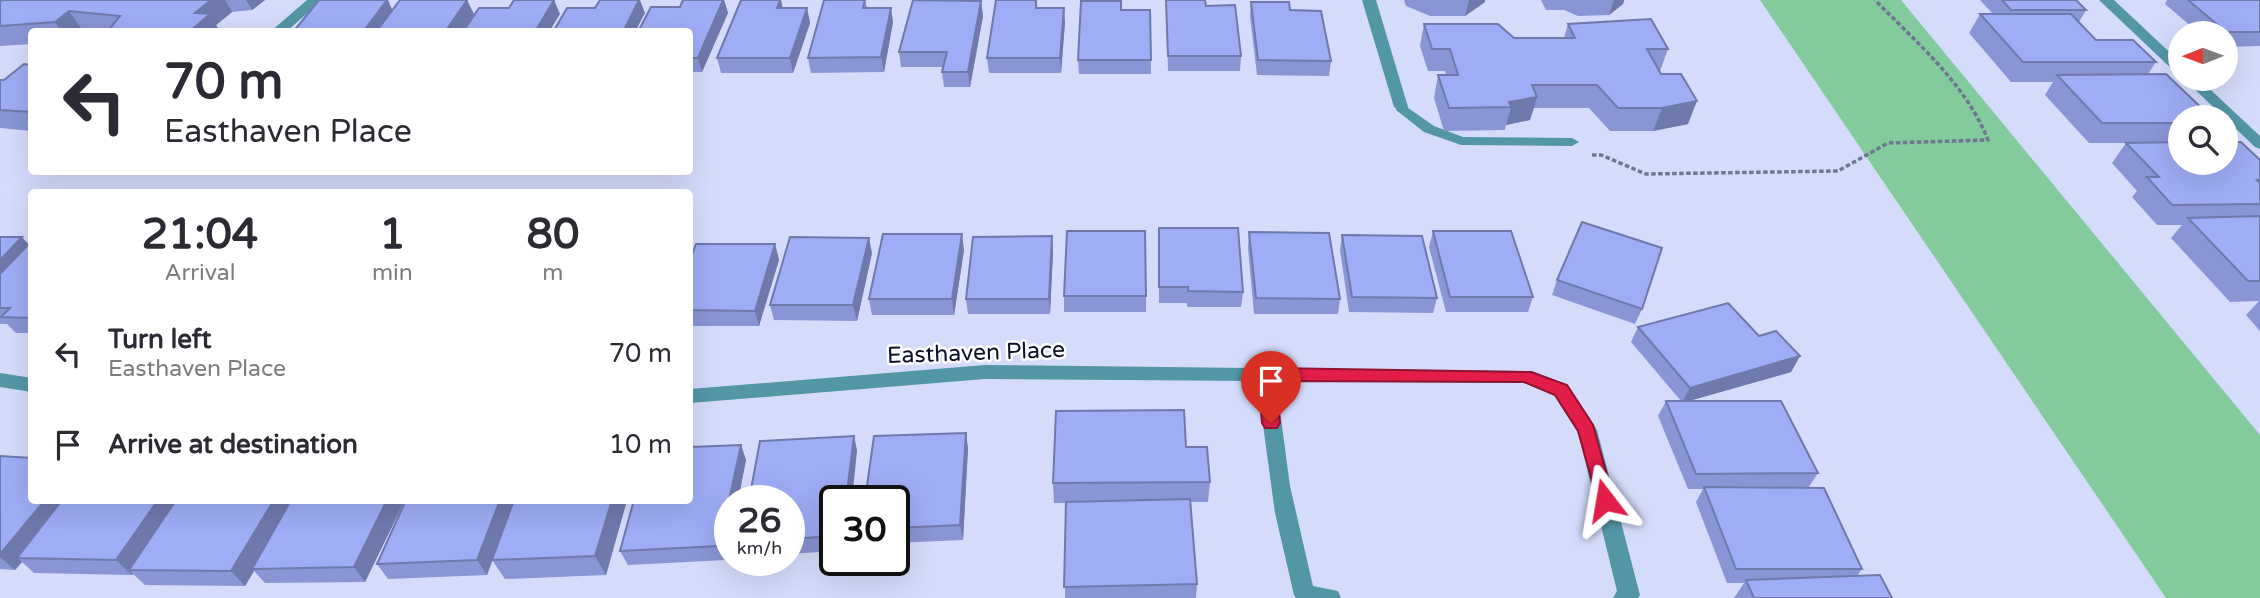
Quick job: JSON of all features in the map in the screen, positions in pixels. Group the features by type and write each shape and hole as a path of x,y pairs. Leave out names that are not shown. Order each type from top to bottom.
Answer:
{"street":[{"path":"282,28 315,0"},
{"path":"1369,0 1401,107"},
{"path":"2106,0 2168,58"},
{"path":"2204,91 2260,144"},
{"name":"Easthaven Place","path":"693,396 985,372 1525,376 1561,390 1587,430 1629,595 1624,598"},
{"path":"1266,374 1276,472 1293,557 1305,595 1330,598"},
{"path":"0,380 28,384"}],"lane":[{"path":"1401,107 1429,130 1461,141 1572,142"}],"path":[{"path":"1588,155 1601,155 1646,174 1838,171 1888,143 1988,140 1985,125 1947,78 1875,0"}],"green space":[{"path":"1760,0 1901,0 2260,435 2260,598 2166,598"}],"building":[{"path":"211,0 195,13 210,14 194,28 110,28 120,16 69,11 55,22 0,26 0,1"},
{"path":"319,0 387,0 366,28 296,28"},
{"path":"400,0 467,0 448,28 379,28"},
{"path":"514,0 554,0 537,28 466,28 479,8 509,8"},
{"path":"600,0 639,0 625,28 555,28 567,8 595,8"},
{"path":"683,0 723,0 698,58 693,58 693,28 640,28 651,7 680,7"},
{"path":"741,0 780,0 777,8 807,8 790,58 717,58"},
{"path":"824,0 865,0 863,8 891,8 881,57 808,58"},
{"path":"913,0 981,1 968,72 942,72 947,52 899,52"},
{"path":"996,0 1036,0 1036,8 1064,8 1060,58 987,58"},
{"path":"1166,0 1205,0 1206,6 1235,5 1241,56 1168,56"},
{"path":"2002,0 2076,0 2086,10 2011,10"},
{"path":"2188,0 2260,0 2260,32 2238,32 2238,21 2213,21"},
{"path":"1081,1 1121,1 1121,10 1150,10 1151,60 1078,60"},
{"path":"1251,2 1289,2 1290,10 1321,11 1331,61 1258,60"},
{"path":"1980,14 2071,14 2096,40 2133,40 2156,62 2023,62"},
{"path":"1651,19 1668,49 1647,49 1661,74 1681,74 1697,101 1662,108 1618,108 1597,85 1532,85 1537,97 1509,102 1511,107 1449,108 1438,75 1458,75 1450,49 1432,49 1424,24 1498,24 1514,38 1575,38 1568,24"},
{"path":"24,64 28,64 28,112 0,110 0,80 4,80"},
{"path":"2166,74 2168,91 2184,91 2198,105 2168,105 2168,123 2102,123 2057,75"},
{"path":"2168,142 2168,175 2238,175 2238,142 2241,142 2260,160 2260,180 2257,180 2260,183 2260,204 2172,205 2147,177 2159,177 2126,143"},
{"path":"2260,216 2260,281 2248,281 2188,218"},
{"path":"1582,222 1662,248 1642,309 1557,280"},
{"path":"1159,228 1238,228 1243,292 1188,291 1188,287 1159,287"},
{"path":"1067,231 1145,231 1146,296 1064,296"},
{"path":"1433,231 1511,231 1533,297 1450,297"},
{"path":"1249,232 1329,233 1340,299 1256,298"},
{"path":"883,234 962,234 952,299 869,299"},
{"path":"1342,235 1422,236 1437,298 1352,297"},
{"path":"1052,236 1049,299 966,299 973,237"},
{"path":"0,237 22,237 0,260"},
{"path":"790,237 869,238 853,305 770,305"},
{"path":"696,244 775,244 755,311 693,310 693,252"},
{"path":"28,246 28,318 1,317 10,308 0,308 0,274"},
{"path":"1728,303 1759,336 1776,331 1800,356 1690,388 1638,327"},
{"path":"1666,401 1781,401 1818,473 1696,474"},
{"path":"1184,410 1186,447 1207,447 1210,482 1053,483 1056,411"},
{"path":"966,433 960,525 910,527 910,485 867,485 874,436"},
{"path":"854,436 848,485 819,485 819,537 805,538 805,485 752,485 760,441"},
{"path":"741,445 732,485 714,485 714,546 620,551 633,504 693,504 693,447"},
{"path":"0,456 28,458 28,504 42,504 0,554"},
{"path":"1704,487 1824,488 1862,569 1736,569"},
{"path":"1190,499 1197,584 1064,587 1066,502"},
{"path":"59,504 155,504 116,560 17,558"},
{"path":"173,504 272,504 231,571 129,570"},
{"path":"289,504 385,504 354,567 252,569"},
{"path":"404,504 498,504 477,560 377,564"},
{"path":"513,504 611,504 595,556 492,560"},
{"path":"1880,575 1892,598 1754,598 1746,580"}],"route":[{"path":"1271,423 1266,374 1525,376 1561,390 1587,430 1605,500"}]}
